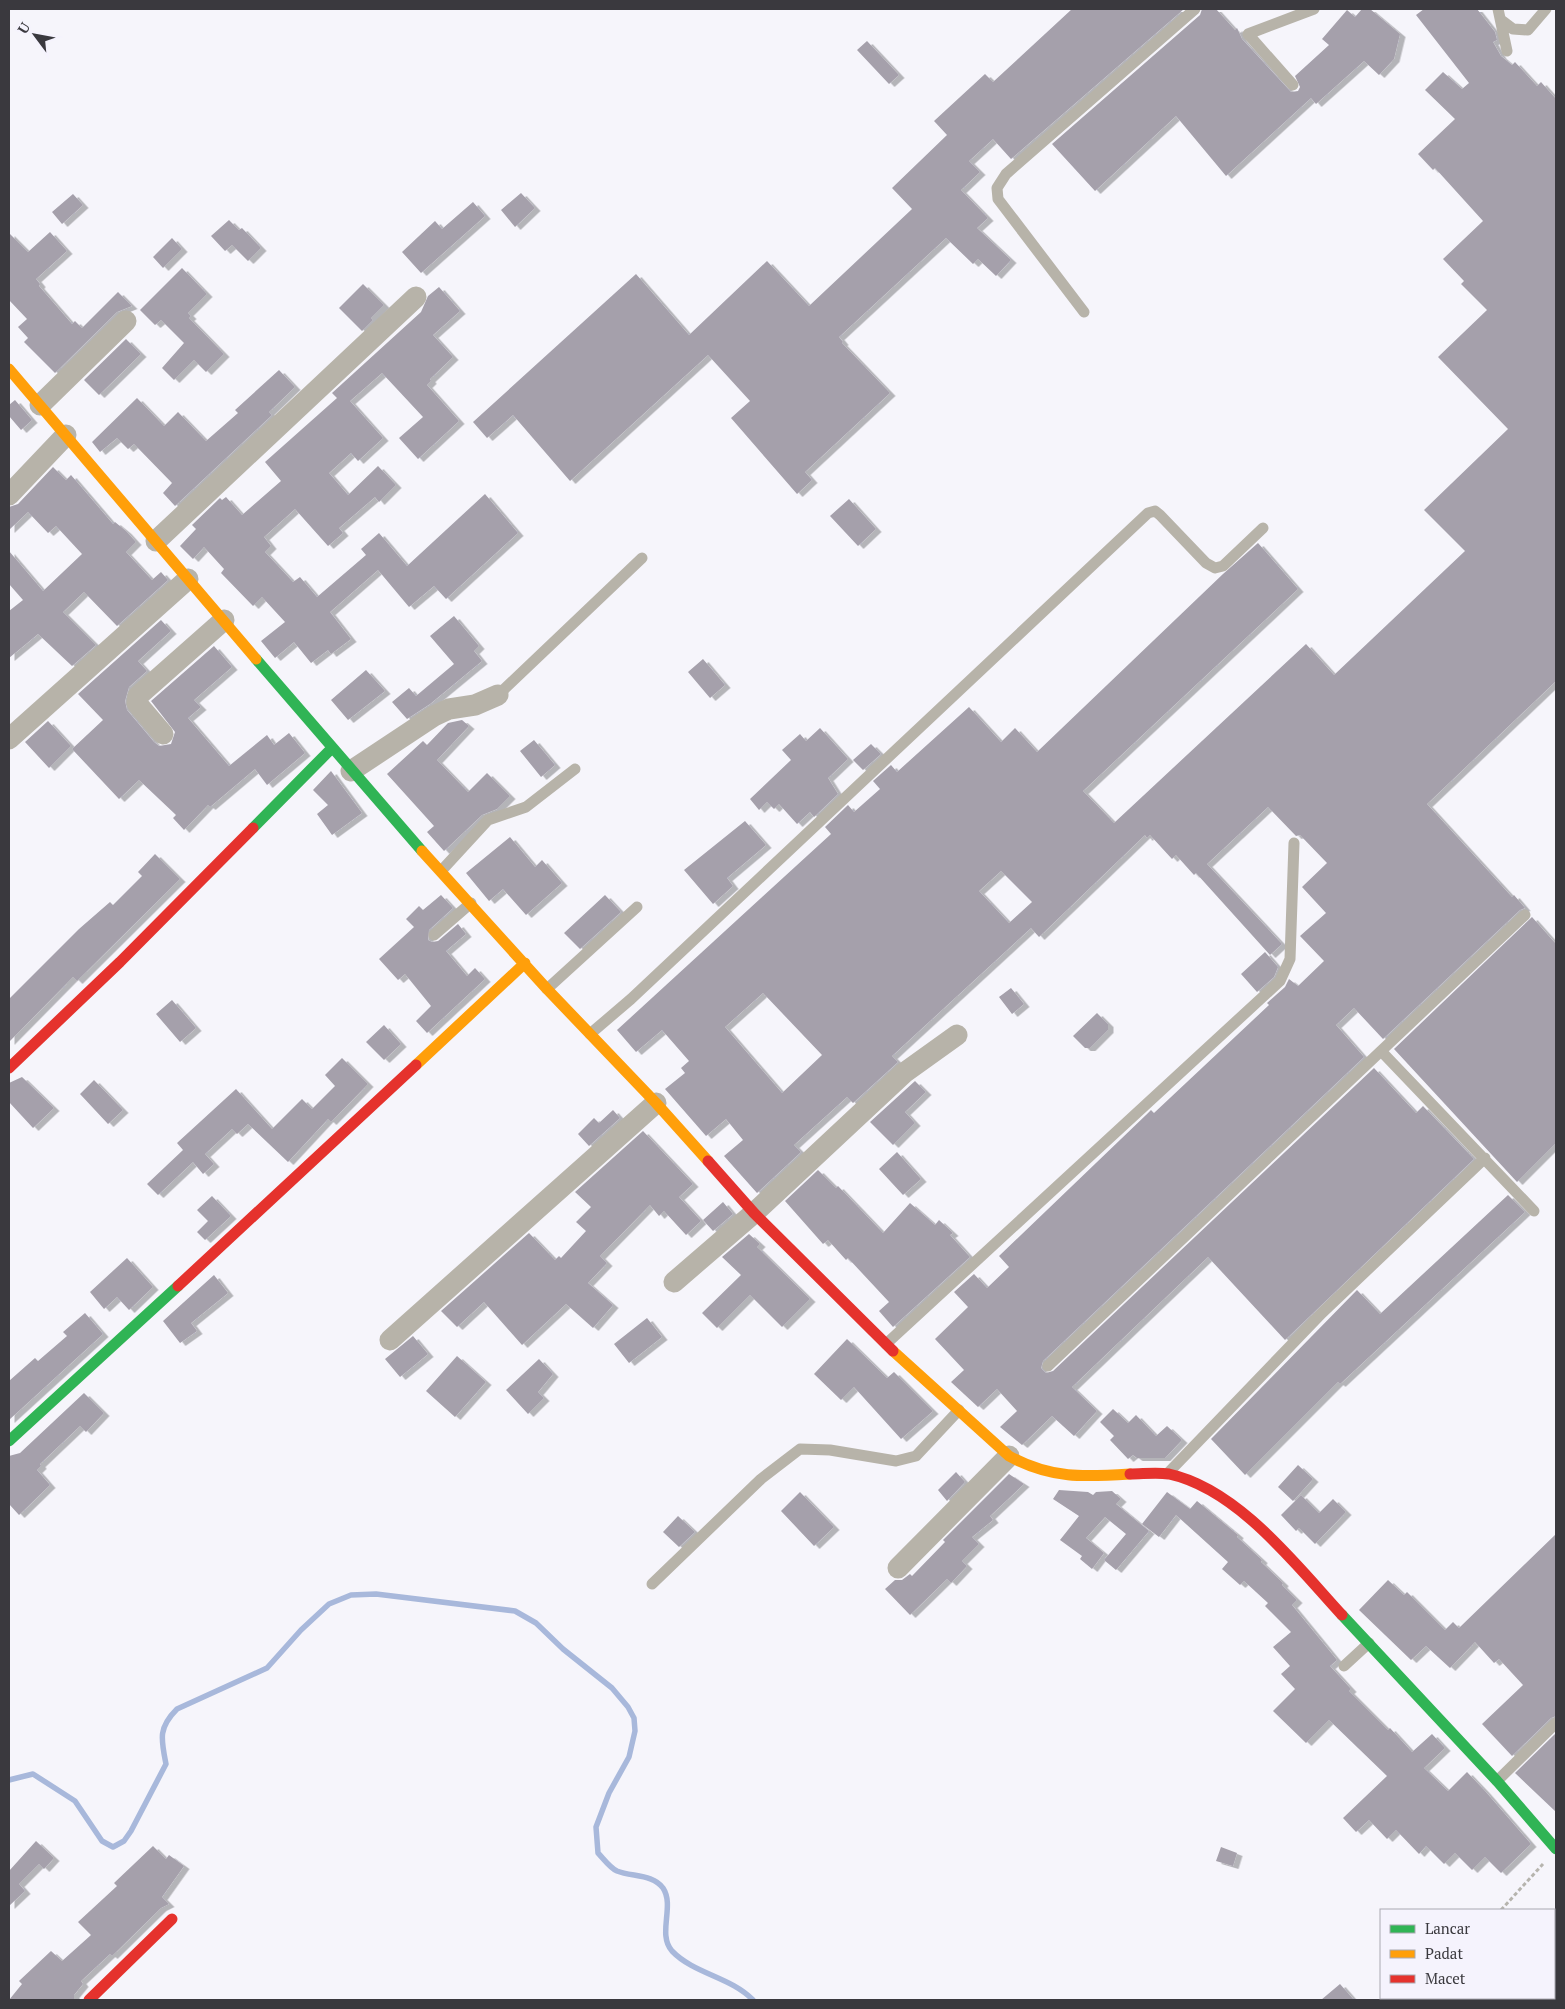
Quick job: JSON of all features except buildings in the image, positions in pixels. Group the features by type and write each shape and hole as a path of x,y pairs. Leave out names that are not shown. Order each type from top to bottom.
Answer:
{"street":[{"path":"156,541 416,297"},
{"path":"40,405 126,321"},
{"path":"9,369 351,770 525,964 656,1103 754,1213 886,1344 1009,1456 1025,1466 1057,1476 1168,1474 1216,1493 1278,1546 1497,1781 1556,1849"},
{"path":"9,495 66,435"},
{"path":"9,739 188,579"},
{"path":"163,734 137,703 138,696 224,620"},
{"path":"351,770 434,716 449,709 474,705 498,695"},
{"path":"9,1068 120,962 332,748"},
{"path":"9,1441 525,964"},
{"path":"674,1282 754,1213 897,1080 957,1035"},
{"path":"390,1340 656,1103"},
{"path":"898,1568 1009,1456"},
{"path":"88,2000 172,1919"}],"lane":[{"path":"1084,312 998,199 997,188 1006,174 1195,9"},
{"path":"1293,85 1248,34 1314,9"},
{"path":"1500,14 1513,29 1528,30 1546,9"},
{"path":"1500,14 1507,51"},
{"path":"590,1034 631,1000 1148,513 1154,511 1160,514 1206,563 1215,568 1223,566 1263,528"},
{"path":"498,695 642,558"},
{"path":"442,870 488,820 526,807 575,769"},
{"path":"886,1344 1280,981 1290,959 1294,843"},
{"path":"434,936 471,903"},
{"path":"548,989 637,907"},
{"path":"1048,1366 1525,915"},
{"path":"1381,1051 1534,1211"},
{"path":"1168,1474 1322,1313 1485,1158"},
{"path":"652,1584 761,1479 800,1449 830,1450 896,1461 916,1456 959,1410"},
{"path":"1344,1666 1369,1644"},
{"path":"1497,1781 1556,1723"}],"path":[{"path":"1502,1909 1556,1849"}],"waterway":[{"path":"9,1780 33,1774 75,1801 102,1841 113,1847 124,1841 131,1831 166,1764 162,1734 167,1722 177,1709 267,1668 301,1630 329,1604 351,1595 376,1594 515,1611 536,1623 563,1649 612,1688 628,1707 634,1718 635,1731 629,1757 609,1793 596,1827 598,1853 614,1870 648,1878 659,1883 666,1895 666,1937 672,1951 681,1959 734,1986 753,2000"}],"traffic: fast":[{"path":"256,659 422,851"},
{"path":"253,828 332,748"},
{"path":"9,1441 178,1286"},
{"path":"1342,1615 1497,1781 1556,1849"}],"traffic: slow":[{"path":"9,369 256,659"},
{"path":"422,851 547,989 656,1103 708,1161"},
{"path":"416,1065 525,963"},
{"path":"893,1351 1009,1456 1039,1469 1054,1473 1083,1476 1130,1474"}],"traffic: jam":[{"path":"9,1068 120,962 253,828"},
{"path":"178,1286 416,1065"},
{"path":"708,1161 754,1213 893,1351"},
{"path":"1130,1474 1169,1474 1194,1482 1219,1495 1264,1531 1342,1615"},
{"path":"89,2000 172,1919"}]}
